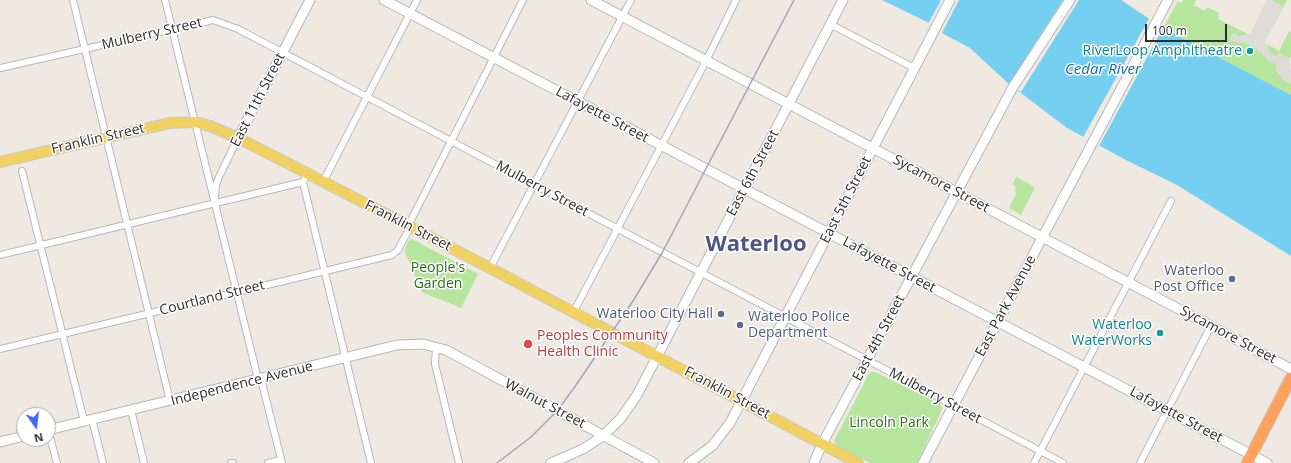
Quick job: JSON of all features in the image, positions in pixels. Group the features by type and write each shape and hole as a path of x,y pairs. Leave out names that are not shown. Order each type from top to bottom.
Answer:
{"highway":[{"path":"1249,459 1291,378"}],"main road":[{"name":"Franklin Street","path":"0,162 170,123 195,122 210,126 238,138 305,178 323,182 490,268 858,463"}],"street":[{"path":"73,0 170,401"},
{"path":"165,0 237,292 282,461 268,463"},
{"name":"East 11th Street","path":"215,204 216,185 219,178 238,138 310,0"},
{"name":"Lafayette Street","path":"384,0 1167,410 1249,459 1267,463"},
{"path":"323,182 417,0"},
{"name":"Courtland Street","path":"0,349 396,253 523,0"},
{"name":"Sycamore Street","path":"591,0 1291,369"},
{"path":"490,268 631,0"},
{"path":"573,313 662,146 736,0"},
{"name":"East 6th Street","path":"551,463 583,449 603,436 621,418 637,395 843,0"},
{"name":"East 5th Street","path":"689,463 700,459 725,432 950,0"},
{"name":"East 4th Street","path":"814,463 822,444 1013,87 1070,0"},
{"name":"East Park Avenue","path":"923,463 1168,0"},
{"name":"Mulberry Street","path":"0,68 213,20 238,29 1062,463"},
{"path":"830,24 914,68"},
{"path":"22,171 62,334 88,420 103,463"},
{"path":"0,255 215,204 305,178 324,271 372,463"},
{"path":"1034,463 1171,201"},
{"path":"1140,463 1211,326"},
{"name":"Independence Avenue","path":"56,428 397,345 423,344 436,347"},
{"path":"436,347 435,364 459,463"},
{"name":"Walnut Street","path":"436,347 446,350 654,463"},
{"path":"131,410 144,463"},
{"path":"0,442 16,438"},
{"path":"52,447 56,463"}],"green space":[{"path":"1183,0 1196,0 1194,5 1205,11 1207,7 1219,13 1218,19 1250,35 1267,0 1287,0 1264,43 1279,51 1289,31 1291,32 1291,56 1289,68 1291,69 1291,95 1163,28 1178,1 1181,3"},
{"path":"1016,177 1035,187 1021,215 1009,208 1016,194 1015,186 1012,185"},
{"name":"People's Garden","path":"410,238 478,274 461,308 422,292 404,250"},
{"name":"Lincoln Park","path":"871,372 875,372 940,404 942,408 941,412 917,463 870,463 839,447 834,441"}],"shaded area":[{"path":"1267,0 1272,0 1283,6 1264,43 1267,45 1268,50 1272,54 1276,56 1278,53 1289,58 1291,84 1283,80 1275,69 1277,65 1268,60 1257,49 1251,45 1229,40 1233,33 1240,36 1247,34 1250,35"}],"water":[{"name":"Cedar River","path":"882,0 1121,0 1163,28 1291,95 1291,256 1177,185 1126,160 1067,128 1009,84 970,48 942,33 929,23"}],"pier":[{"path":"941,0 959,0 941,35 928,24"},
{"path":"1063,0 1079,0 1021,92 1009,84"},
{"path":"1150,17 1164,26 1098,148 1082,139"}],"railway":[{"path":"497,463 531,437 557,411 633,301 662,253 794,0"}],"place":[{"name":"RiverLoop Amphitheatre","path":"1250,51"},
{"name":"Waterloo Post Office","path":"1232,279"},
{"name":"Waterloo City Hall","path":"721,314"},
{"name":"Waterloo Police Department","path":"740,325"},
{"name":"Waterloo WaterWorks","path":"1160,333"},
{"name":"Peoples Community Health Clinic","path":"528,344"}],"district":[{"name":"Waterloo","path":"756,245"}]}
